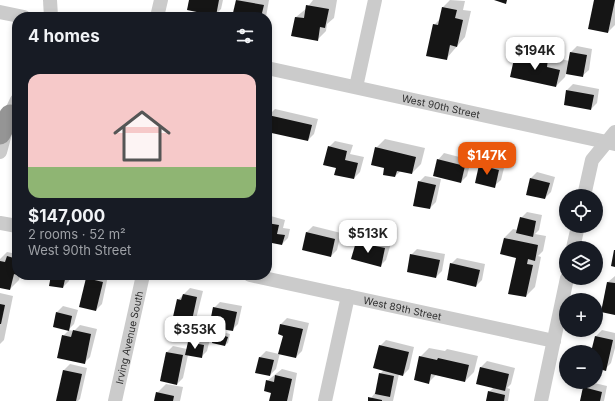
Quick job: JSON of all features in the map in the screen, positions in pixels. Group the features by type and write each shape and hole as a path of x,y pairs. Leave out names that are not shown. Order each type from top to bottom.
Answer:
{"highway":[{"path":"0,134 12,112"}],"street":[{"path":"50,0 51,12"},
{"path":"158,12 161,0"},
{"path":"356,87 375,0"},
{"path":"0,12 12,14"},
{"name":"West 90th Street","path":"272,69 612,140"},
{"path":"0,152 12,114"},
{"path":"586,189 592,160 612,140"},
{"path":"0,223 12,225"},
{"name":"Irving Avenue South","path":"115,401 142,280"},
{"name":"West 89th Street","path":"272,280 554,341"},
{"path":"541,401 566,285"},
{"path":"325,401 348,296"}],"building":[{"path":"189,0 219,0 217,12 197,12 187,10"},
{"path":"236,0 264,5 262,12 233,12"},
{"path":"494,0 507,0 506,4"},
{"path":"594,0 615,0 608,33 588,29"},
{"path":"306,5 329,9 325,28 320,27 318,41 291,36 295,17 304,18"},
{"path":"442,7 457,10 455,18 463,20 457,47 450,45 447,60 426,56 433,24 438,25"},
{"path":"570,52 587,55 583,77 566,74"},
{"path":"530,55 548,59 547,67 560,70 556,87 510,77 514,59 529,62"},
{"path":"566,90 594,95 591,110 564,105"},
{"path":"272,116 312,125 308,141 272,133"},
{"path":"328,146 347,151 345,160 358,163 354,179 334,175 336,168 323,165"},
{"path":"375,147 416,157 412,174 397,171 395,177 383,175 384,168 371,165"},
{"path":"437,159 465,166 461,183 433,176"},
{"path":"479,165 499,170 495,188 475,183"},
{"path":"530,178 550,183 545,199 526,195"},
{"path":"418,181 436,185 430,209 413,206"},
{"path":"520,217 536,221 533,237 516,233"},
{"path":"272,224 279,225 277,234 285,235 282,245 272,243"},
{"path":"306,232 335,239 331,257 302,250"},
{"path":"504,238 538,245 535,261 528,259 527,264 533,265 526,297 508,294 516,258 500,254"},
{"path":"356,242 385,248 381,267 351,259"},
{"path":"615,250 615,267 611,266"},
{"path":"410,254 440,260 436,278 407,272"},
{"path":"7,256 12,258 12,280 10,290 0,288 0,261 5,262"},
{"path":"450,263 480,270 476,287 447,280"},
{"path":"50,280 65,280 63,288 49,286"},
{"path":"86,280 103,282 96,311 79,307"},
{"path":"607,282 615,283 615,315 603,312 603,302"},
{"path":"183,294 197,297 189,334 170,330 177,299 181,300"},
{"path":"0,304 5,305 1,324 0,324"},
{"path":"213,307 237,312 233,331 209,327"},
{"path":"56,312 72,316 69,331 53,327"},
{"path":"280,324 303,329 296,358 278,354 283,336 278,334"},
{"path":"73,330 91,334 85,364 57,358 62,335 71,337"},
{"path":"214,333 228,337 225,346 212,343"},
{"path":"595,337 613,340 606,371 603,370 603,345 593,345"},
{"path":"188,342 204,345 202,358 185,355"},
{"path":"379,345 409,352 403,376 373,368"},
{"path":"166,352 183,355 177,385 160,381"},
{"path":"419,356 437,360 438,358 469,365 465,382 431,374 429,384 414,380"},
{"path":"259,357 274,360 270,376 255,373"},
{"path":"480,367 509,374 505,391 476,384"},
{"path":"63,370 82,374 76,401 56,401"},
{"path":"379,373 394,376 390,397 375,394"},
{"path":"275,375 292,379 287,401 269,401 271,393 264,391 266,380 274,382"},
{"path":"583,389 591,389 602,392 600,401 580,401"},
{"path":"488,391 505,395 504,401 486,401"},
{"path":"156,392 174,396 173,401 154,401"},
{"path":"368,397 382,400 382,401 368,401"}]}
